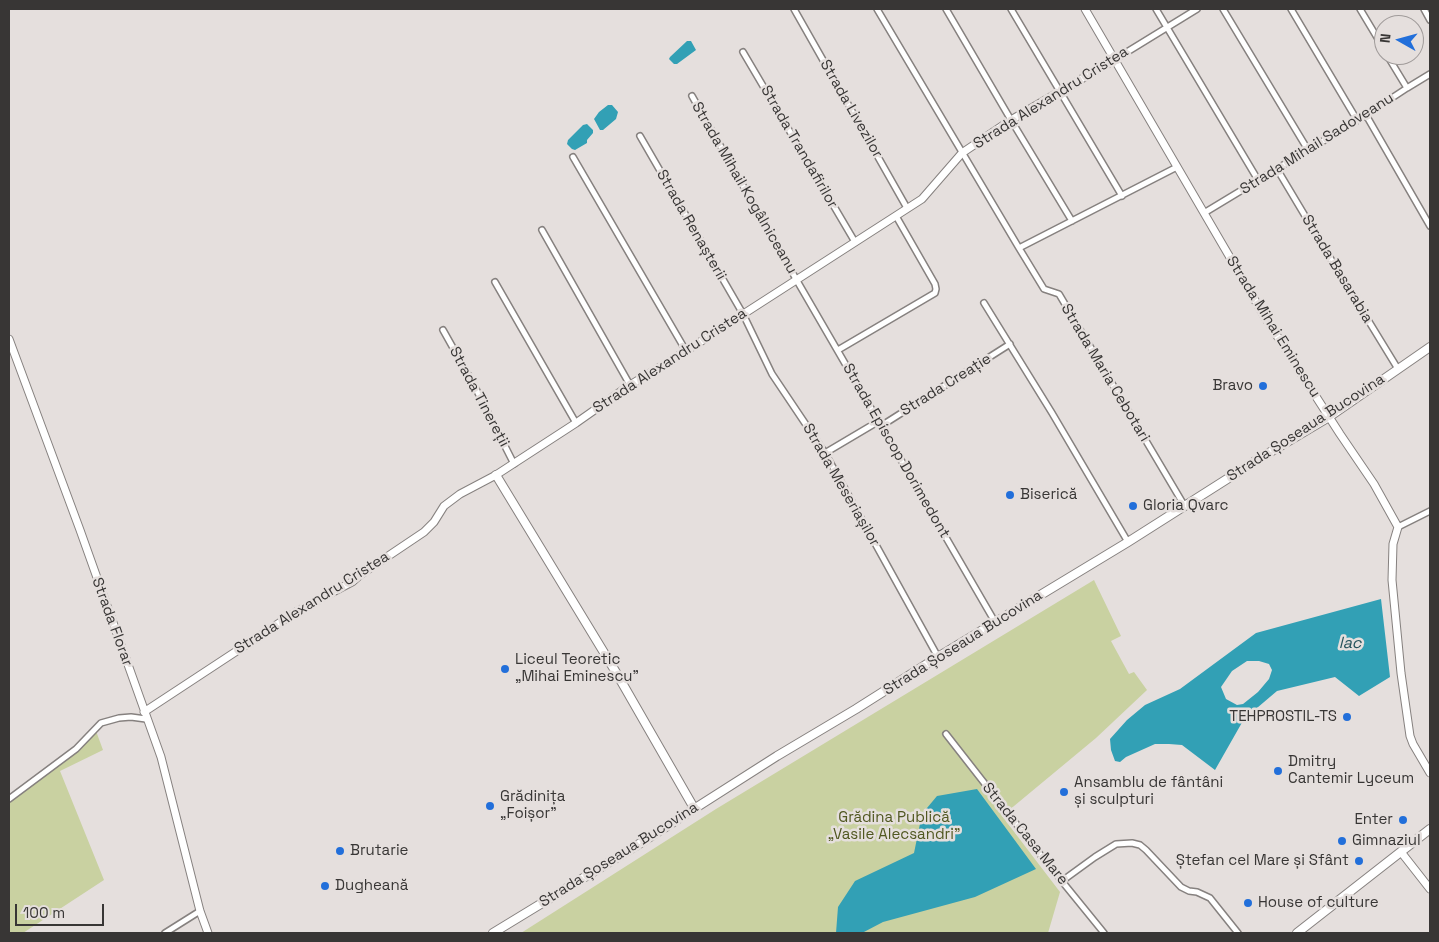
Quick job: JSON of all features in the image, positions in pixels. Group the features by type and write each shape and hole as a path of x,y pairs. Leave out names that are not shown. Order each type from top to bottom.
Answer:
{"main road":[{"name":"Strada Șoseaua Bucovina","path":"493,933 1328,417 1430,347"},
{"path":"496,475 617,674 694,808"},
{"path":"1297,933 1430,829"}],"street":[{"name":"Strada Livezilor","path":"794,9 907,208"},
{"name":"Strada Maria Cebotari","path":"878,9 1044,289 1058,294 1184,505"},
{"path":"946,9 1072,220"},
{"path":"1011,9 1122,196"},
{"name":"Strada Mihai Eminescu","path":"1085,9 1264,314 1328,417 1374,484 1398,527"},
{"path":"1156,9 1258,180"},
{"name":"Strada Alexandru Cristea","path":"145,715 296,612 352,582 424,532 434,522 444,506 460,494 514,464 630,385 922,199 962,153 1011,120 1061,92 1197,9"},
{"path":"1223,9 1308,150"},
{"path":"1291,9 1357,120"},
{"path":"1360,9 1374,32"},
{"path":"1424,9 1430,20"},
{"name":"Strada Trandafirilor","path":"743,52 854,242"},
{"path":"1393,65 1407,88"},
{"name":"Strada Mihail Sadoveanu","path":"1204,213 1430,74"},
{"name":"Strada Mihail Kogâlniceanu","path":"692,96 796,279"},
{"path":"1366,115 1430,226"},
{"name":"Strada Renașterii","path":"640,136 743,314"},
{"path":"573,157 686,351"},
{"path":"1019,248 1177,167"},
{"name":"Strada Basarabia","path":"1277,169 1398,368"},
{"path":"838,350 935,293 936,284 896,216"},
{"path":"542,230 630,385"},
{"name":"Strada Episcop Dorimedont","path":"796,279 995,622"},
{"path":"495,282 576,423"},
{"path":"984,303 1128,542"},
{"name":"Strada Meseriașilor","path":"743,314 772,374 825,453 938,657"},
{"name":"Strada Tinereții","path":"443,330 475,386 514,464"},
{"name":"Strada Florar","path":"9,339 80,530 162,763 200,911 208,933"},
{"name":"Strada Creație","path":"825,453 880,423 1010,344"},
{"path":"1430,511 1398,527 1393,544 1392,580 1401,673 1410,736 1430,773"},
{"path":"9,799 76,749 102,723 119,718 145,715"},
{"name":"Strada Casa Mare","path":"946,734 1104,933"},
{"path":"1062,882 1116,844 1123,842 1140,845 1181,887 1210,898 1238,933"},
{"path":"1401,852 1430,889"},
{"path":"165,933 200,911"}],"green space":[{"name":"Grădina Publică „Vasile Alecsandri”","path":"1094,580 1121,636 1111,641 1129,674 1134,672 1147,690 1096,738 1002,816 1060,892 1048,933 521,933 716,809"},
{"path":"96,731 103,750 60,771 104,880 23,933 9,933 9,802 75,753"}],"water":[{"path":"687,41 691,41 696,50 677,64 674,64 669,59 670,57"},
{"path":"608,105 612,105 618,112 616,119 603,130 600,130 594,119"},
{"path":"587,124 593,130 593,133 587,140 587,143 575,150 572,149 567,144 568,140 583,125"},
{"name":"lac","path":"1381,599 1390,677 1359,696 1335,677 1277,691 1244,719 1215,770 1182,745 1155,744 1126,757 1120,762 1115,761 1110,739 1127,720 1145,705 1180,689 1256,633","holes":["1247,661 1259,661 1269,664 1272,670 1269,679 1258,692 1243,704 1237,705 1226,699 1221,687 1232,671"]},
{"path":"977,789 1036,869 975,897 883,922 862,933 836,933 838,907 855,881 914,853 922,814 937,796"}],"place":[{"name":"Bravo","path":"1263,386"},
{"name":"Biserică","path":"1010,495"},
{"name":"Gloria Qvarc","path":"1133,506"},
{"name":"Liceul Teoretic „Mihai Eminescu”","path":"505,669"},
{"name":"TEHPROSTIL-TS","path":"1347,717"},
{"name":"Dmitry Cantemir Lyceum","path":"1278,771"},
{"name":"Ansamblu de fântâni și sculpturi","path":"1064,792"},
{"name":"Grădinița „Foișor”","path":"490,806"},
{"name":"Enter","path":"1403,820"},
{"name":"Gimnaziul","path":"1342,841"},
{"name":"Brutarie","path":"340,851"},
{"name":"Ștefan cel Mare și Sfânt","path":"1359,861"},
{"name":"Dugheană","path":"325,886"},
{"name":"House of culture","path":"1248,903"}]}
